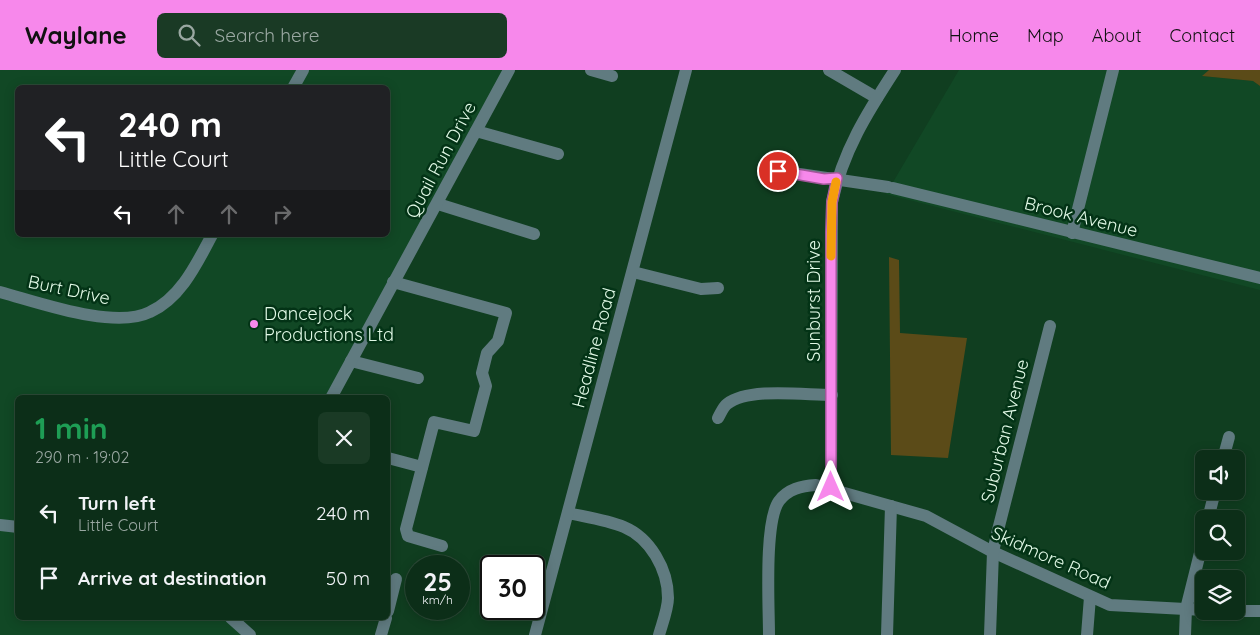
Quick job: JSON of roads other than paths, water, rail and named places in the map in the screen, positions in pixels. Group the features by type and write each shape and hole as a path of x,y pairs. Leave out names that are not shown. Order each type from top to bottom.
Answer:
{"street":[{"path":"295,85 303,70"},
{"name":"Quail Run Drive","path":"333,395 393,282 438,204 509,70"},
{"path":"591,70 612,76"},
{"name":"Headline Road","path":"535,635 686,70"},
{"path":"829,70 877,98"},
{"name":"Sunburst Drive","path":"831,487 832,202 837,178 854,136 895,70"},
{"path":"1072,233 1113,70"},
{"path":"476,131 558,154"},
{"name":"Brook Avenue","path":"778,171 824,179 837,178 890,188 1260,278"},
{"path":"438,204 534,234"},
{"name":"Burt Drive","path":"0,292 100,317 126,318 150,312 171,297 190,275 211,237"},
{"path":"633,272 701,290 718,288"},
{"path":"393,282 506,313 498,341 487,353 482,373 486,386 474,431 434,422 406,529 408,536 442,546"},
{"name":"Suburban Avenue","path":"990,635 993,552 1050,326"},
{"path":"351,361 418,378"},
{"path":"718,418 725,406 738,397 765,394 832,395"},
{"path":"1225,450 1229,437"},
{"path":"390,459 422,467"},
{"name":"Skidmore Road","path":"769,635 770,523 778,503 788,492 801,486 816,484 926,516 993,552 1090,597 1110,604 1195,610"},
{"path":"887,635 891,506"},
{"path":"568,513 623,526 639,535 654,552 665,576 668,599 659,635"},
{"path":"0,525 15,527"},
{"path":"1185,635 1186,609 1198,560"},
{"path":"390,604 396,579"},
{"path":"1087,635 1090,597"},
{"path":"1245,611 1260,611"},
{"path":"234,620 250,635"},
{"path":"381,635 385,620"}],"place":[{"name":"Dancejock Productions Ltd","path":"254,324"}]}
